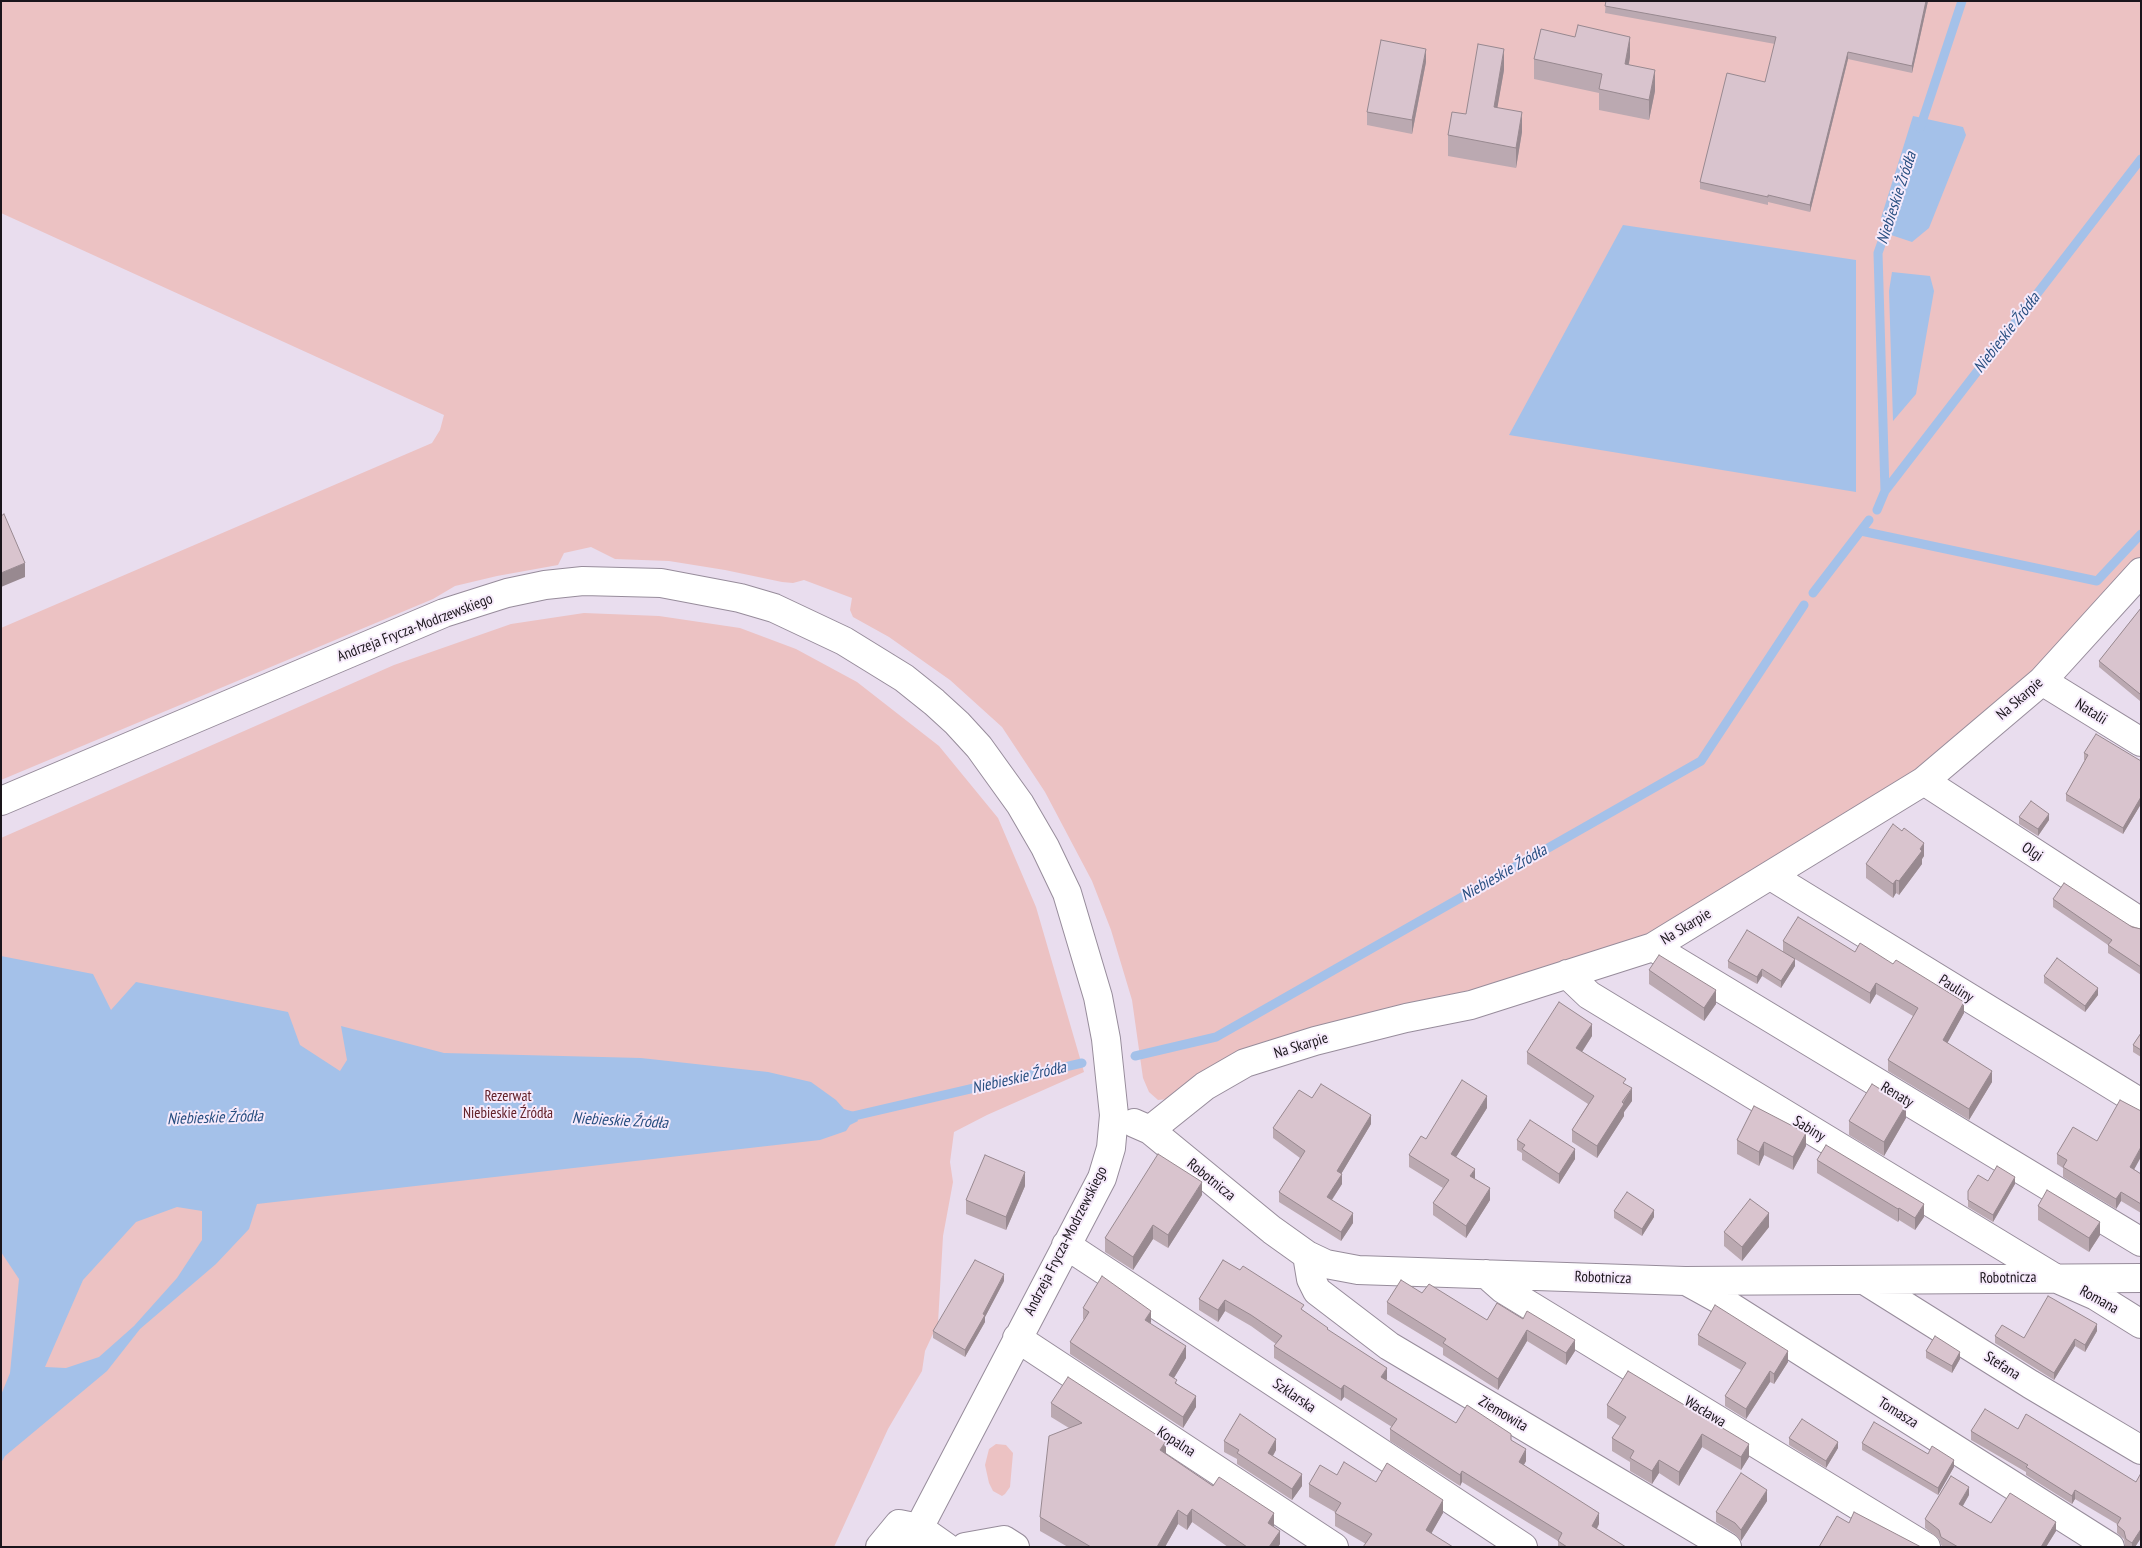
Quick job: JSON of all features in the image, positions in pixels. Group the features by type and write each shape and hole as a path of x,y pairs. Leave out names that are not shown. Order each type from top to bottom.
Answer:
{"street":[{"name":"Na Skarpie","path":"1150,1130 1205,1086 1245,1063 1324,1038 1406,1018 1471,1005 1653,948 1924,781 2042,681 2141,572"},
{"name":"Andrzeja Frycza-Modrzewskiego","path":"1,801 444,613 507,593 545,585 583,581 661,583 740,598 774,608 810,623 844,640 904,678 957,723 979,747 1020,804 1045,847 1067,893 1088,958 1106,1039 1114,1115 1111,1148 1102,1178 914,1537"},
{"name":"Natalii","path":"2042,681 2141,742"},
{"name":"Olgi","path":"1924,781 2141,922"},
{"name":"Pauliny","path":"1771,876 2141,1103"},
{"name":"Renaty","path":"1653,948 2141,1242"},
{"name":"Sabiny","path":"1567,974 1589,995 2055,1278"},
{"name":"Robotnicza","path":"1114,1115 1150,1130 1272,1230 1307,1255 1326,1264 1358,1270 1685,1281 2141,1278"},
{"name":"Szklarska","path":"1066,1245 1523,1547"},
{"name":"Ziemowita","path":"1307,1255 1312,1279 1317,1291 1389,1346 1727,1547"},
{"name":"Wacława","path":"1486,1274 1503,1289 1926,1547"},
{"name":"Romana","path":"2055,1278 2096,1296 2141,1324"},
{"name":"Stefana","path":"1864,1280 2030,1384 2141,1450"},
{"name":"Tomasza","path":"1685,1281 1717,1298 2110,1547"},
{"name":"Kopalna","path":"1017,1338 1334,1547"},
{"path":"880,1547 899,1524 914,1537 946,1547"},
{"path":"965,1547 1004,1540 1015,1547"}],"green space":[{"path":"1,1 2141,1 2141,558 2032,677 1911,779 1648,938 1168,1099 1158,1100 1149,1092 1143,1078 1132,1000 1111,930 1092,881 1045,792 1002,727 950,680 889,637 853,617 850,610 852,598 804,580 793,583 782,582 669,561 615,559 591,547 564,553 558,565 455,586 433,599 1,780 1,628 432,443 440,430 444,415 1,213"},
{"name":"Rezerwat Niebieskie Źródła","path":"584,613 659,616 740,628 796,649 857,682 939,746 998,818 1036,907 1084,1072 987,1115 954,1132 950,1162 953,1182 943,1236 938,1323 925,1351 922,1371 888,1429 834,1547 1,1547 1,838 394,665 511,624"},
{"path":"996,1444 1006,1445 1013,1453 1010,1487 1002,1496 993,1491 985,1465 989,1449"}],"water":[{"path":"1913,116 1963,127 1966,135 1929,228 1912,242 1888,234 1881,218"},
{"path":"1623,225 1856,260 1856,492 1509,435"},
{"path":"1892,272 1930,276 1934,291 1916,394 1893,421 1889,291"},
{"path":"1,956 93,974 111,1010 136,982 288,1012 300,1045 340,1071 347,1060 341,1026 444,1053 641,1058 768,1072 811,1082 836,1100 844,1109 854,1112 858,1121 850,1125 846,1131 820,1140 257,1204 249,1229 216,1264 140,1329 107,1371 5,1456 1,1463 1,1395 10,1373 19,1279 1,1252","holes":["177,1207 202,1211 202,1240 177,1278 134,1326 99,1357 66,1368 45,1367 83,1280 136,1222"]}],"building":[{"path":"1606,1 1926,1 1912,66 1848,52 1810,205 1700,182 1727,73 1765,82 1776,37 1605,6"},
{"path":"1578,25 1630,37 1625,64 1655,70 1649,100 1599,89 1602,74 1534,59 1541,29 1575,37"},
{"path":"1381,40 1426,49 1412,120 1367,112"},
{"path":"1478,44 1504,49 1494,107 1522,112 1516,148 1448,135 1452,112 1466,114"},
{"path":"4,514 25,563 1,573 1,516"},
{"path":"2141,608 2141,693 2140,694 2099,661"},
{"path":"2096,734 2141,761 2141,797 2123,828 2066,794 2088,755 2084,753"},
{"path":"2031,801 2049,814 2038,829 2019,817"},
{"path":"1893,824 1902,831 1904,828 1924,843 1920,849 1922,851 1899,881 1896,880 1893,884 1866,864"},
{"path":"2064,883 2132,927 2141,929 2141,967 2108,945 2112,940 2053,899"},
{"path":"1798,917 1855,952 1860,943 1893,964 1896,960 1964,1002 1943,1040 1992,1071 1969,1109 1888,1060 1918,1008 1876,983 1870,993 1783,941"},
{"path":"1747,930 1795,959 1781,981 1762,969 1757,977 1728,961"},
{"path":"1659,955 1716,990 1704,1008 1649,970"},
{"path":"2057,958 2098,988 2085,1006 2044,976"},
{"path":"1559,1002 1592,1024 1576,1048 1626,1079 1623,1083 1632,1088 1597,1146 1572,1130 1594,1096 1527,1052"},
{"path":"2141,1033 2141,1050 2133,1045"},
{"path":"1462,1080 1487,1096 1451,1154 1475,1169 1470,1176 1490,1188 1466,1226 1433,1203 1449,1180 1409,1155 1421,1136 1426,1139"},
{"path":"1321,1084 1371,1115 1337,1171 1342,1174 1327,1197 1353,1213 1341,1232 1279,1192 1305,1151 1273,1128 1299,1090 1312,1098"},
{"path":"1872,1084 1906,1105 1884,1142 1849,1121"},
{"path":"2120,1100 2141,1111 2141,1147 2130,1167 2141,1174 2141,1204 2121,1192 2116,1199 2063,1167 2067,1160 2057,1154 2073,1127 2097,1141"},
{"path":"1754,1106 1806,1133 1793,1157 1764,1142 1759,1152 1737,1140"},
{"path":"1530,1120 1575,1149 1559,1174 1522,1149 1525,1145 1517,1140"},
{"path":"1826,1145 1924,1204 1915,1218 1817,1160"},
{"path":"1158,1154 1202,1182 1168,1235 1153,1225 1133,1257 1105,1238"},
{"path":"985,1155 1025,1172 1006,1217 966,1200"},
{"path":"1997,1166 2015,1177 1993,1215 1968,1200 1968,1191 1978,1175 1988,1181"},
{"path":"2047,1190 2100,1222 2089,1238 2038,1206"},
{"path":"1627,1192 1654,1210 1642,1229 1614,1211"},
{"path":"1750,1199 1769,1213 1742,1247 1724,1232"},
{"path":"975,1260 1004,1274 983,1314 985,1315 965,1350 933,1331"},
{"path":"1223,1260 1240,1270 1243,1266 1304,1305 1301,1309 1327,1329 1387,1368 1381,1377 1456,1423 1467,1405 1511,1434 1511,1440 1526,1449 1519,1462 1599,1513 1592,1526 1626,1547 1567,1547 1558,1541 1562,1533 1462,1471 1460,1475 1390,1429 1397,1419 1344,1385 1341,1389 1274,1346 1282,1336 1251,1315 1225,1300 1218,1310 1199,1299"},
{"path":"1102,1276 1151,1311 1145,1320 1186,1346 1169,1375 1177,1380 1175,1383 1196,1396 1183,1417 1070,1342 1089,1312 1083,1308"},
{"path":"1401,1280 1422,1293 1429,1284 1487,1320 1497,1303 1523,1319 1527,1311 1575,1340 1566,1353 1527,1330 1498,1379 1443,1343 1446,1339 1387,1302"},
{"path":"2048,1296 2097,1324 2085,1345 2075,1339 2054,1373 1995,1336 2002,1325 2024,1338"},
{"path":"1715,1305 1788,1351 1774,1374 1770,1371 1746,1409 1725,1396 1746,1363 1698,1335"},
{"path":"1935,1336 1960,1352 1952,1366 1926,1351"},
{"path":"1628,1371 1749,1444 1741,1457 1702,1434 1679,1472 1659,1460 1652,1471 1630,1458 1634,1451 1612,1438 1626,1417 1607,1405"},
{"path":"1068,1377 1166,1441 1160,1450 1213,1486 1219,1477 1274,1513 1268,1523 1280,1531 1269,1547 1247,1547 1192,1509 1187,1516 1178,1510 1157,1547 1091,1547 1040,1517 1049,1436 1082,1423 1051,1403"},
{"path":"1985,1409 2018,1429 2026,1414 2136,1482 2141,1473 2141,1529 2132,1543 2126,1539 2124,1531 2117,1525 2121,1518 2075,1490 2072,1496 2026,1467 2028,1465 1971,1431"},
{"path":"1240,1414 1276,1439 1268,1453 1302,1474 1292,1489 1237,1453 1239,1450 1224,1441"},
{"path":"1802,1419 1838,1442 1826,1461 1789,1438"},
{"path":"1874,1422 1928,1454 1932,1446 1954,1460 1938,1488 1862,1443"},
{"path":"1344,1462 1376,1482 1387,1463 1443,1500 1426,1530 1453,1547 1363,1547 1372,1534 1335,1513 1341,1503 1309,1484 1320,1465 1337,1475"},
{"path":"1741,1473 1767,1490 1741,1530 1735,1523 1716,1512"},
{"path":"1951,1476 1969,1487 1959,1504 1991,1523 2010,1493 2056,1522 2041,1547 1958,1547 1941,1537 1939,1530 1925,1519"},
{"path":"1854,1512 1921,1547 1819,1547 1837,1516 1849,1523"}],"waterway":[{"name":"Niebieskie Żródła","path":"1920,128 1962,1"},
{"name":"Niebieskie Źródła","path":"1877,510 1885,491 2141,159"},
{"name":"Niebieskie Żródła","path":"1885,491 1878,253 1890,219"},
{"name":"Niebieskie Źródła","path":"1813,593 1869,520"},
{"path":"1861,531 2097,581 2141,534"},
{"name":"Niebieskie Źródła","path":"1135,1056 1216,1037 1701,761 1804,605"},
{"name":"Niebieskie Źródła","path":"845,1118 1082,1063"}]}
